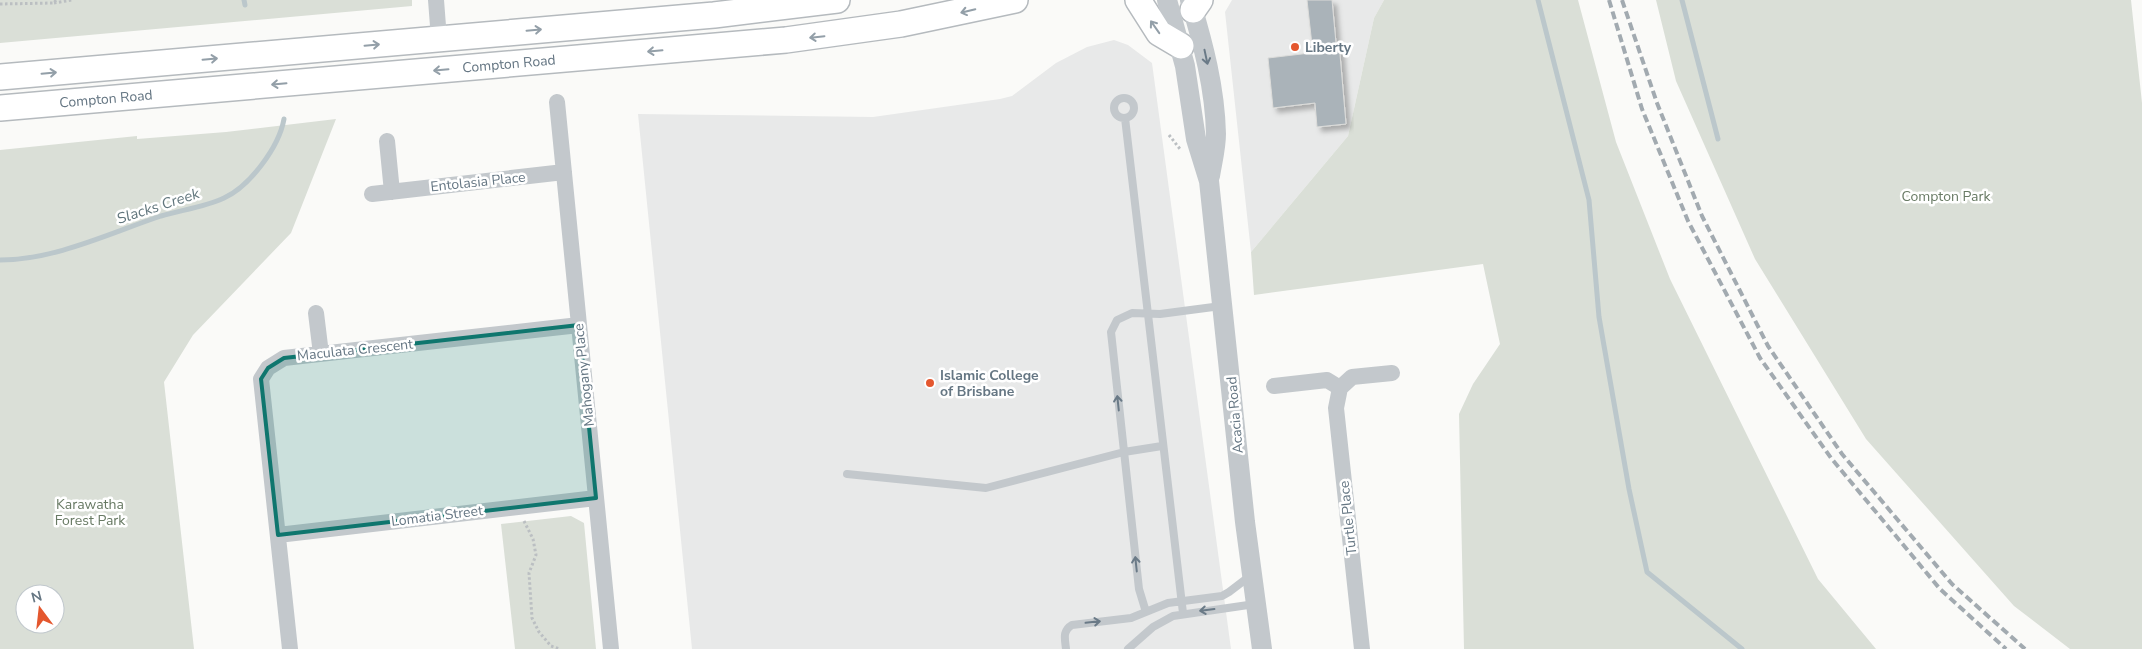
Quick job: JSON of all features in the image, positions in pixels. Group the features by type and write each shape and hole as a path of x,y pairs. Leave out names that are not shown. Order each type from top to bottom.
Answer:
{"main road":[{"path":"0,77 749,12 837,0"},
{"name":"Compton Road","path":"0,108 786,40 901,24 1015,0"},
{"path":"1138,0 1159,33 1181,46"}],"street":[{"path":"436,0 439,39"},
{"name":"Acacia Road","path":"1168,0 1181,46 1196,139 1209,181 1251,575 1262,649"},
{"name":"Acacia Road","path":"1194,3 1206,53 1214,109 1216,135 1209,181"},
{"name":"Mahogany Place","path":"557,102 610,649"},
{"path":"387,141 392,192"},
{"name":"Entolasia Place","path":"372,194 564,172"},
{"path":"316,313 321,354"},
{"name":"Maculata Crescent","path":"290,649 262,379 268,368 284,358 579,324"},
{"path":"1274,386 1327,380 1340,388 1352,377 1392,373"},
{"name":"Turtle Place","path":"1340,388 1336,408 1362,649"},
{"name":"Lomatia Street","path":"278,535 596,498"}],"lane":[{"path":"1125,118 1146,313 1183,613"},
{"path":"1146,612 1139,589 1111,332 1113,325 1121,318 1132,313 1160,314 1223,306"},
{"path":"846,474 986,488 1124,452 1162,446"},
{"path":"1066,649 1065,630 1072,625 1131,618 1168,603 1222,596 1251,575"},
{"path":"1128,649 1162,621 1183,613 1255,604"}],"path":[{"path":"0,4 72,0"},
{"path":"517,507 532,539 536,554 529,573 532,618 539,632 552,646 560,649"}],"highlighted area":[{"path":"579,325 596,498 278,535 261,379 268,368 284,358"}],"shaded area":[{"path":"1232,0 1384,0 1374,18 1348,136 1251,252 1225,12"},
{"name":"Islamic College of Brisbane","path":"1114,40 1128,45 1152,63 1231,649 692,649 638,114 873,117 1000,99 1012,96 1056,63 1087,47"}],"green space":[{"path":"0,0 412,0 412,6 0,43"},
{"path":"1384,0 1578,0 1616,142 1670,279 1818,579 1876,649 1464,649 1459,414 1473,384 1500,344 1483,264 1254,295 1251,252 1348,136 1374,18"},
{"name":"Compton Park","path":"1656,0 2131,0 2142,103 2142,649 2070,649 2014,606 1866,439 1755,259 1676,81"},
{"name":"Karawatha Forest Park","path":"336,119 291,233 193,335 164,382 194,649 0,649 0,150 137,136 137,139 226,132"},
{"path":"571,516 584,523 596,649 515,649 501,524"}],"building":[{"path":"1307,0 1332,0 1336,43 1339,43 1346,124 1317,127 1315,103 1273,108 1268,58 1310,53 1309,46 1312,45"}],"waterway":[{"name":"Slacks Creek","path":"244,0 245,5"},
{"path":"1538,0 1589,200 1599,317 1629,489 1647,572 1742,649"},
{"path":"1682,0 1718,139"},
{"name":"Slacks Creek","path":"0,260 21,259 62,251 161,216 224,198 244,185 262,164 276,141 284,119"}],"railway":[{"path":"1609,0 1642,109 1688,221 1760,358 1831,458 1940,589 2006,649"},
{"path":"1622,0 1657,103 1702,216 1768,346 1842,454 1952,584 2025,649"}],"place":[{"name":"Liberty","path":"1295,47"},
{"name":"Islamic College of Brisbane","path":"930,383"}]}
